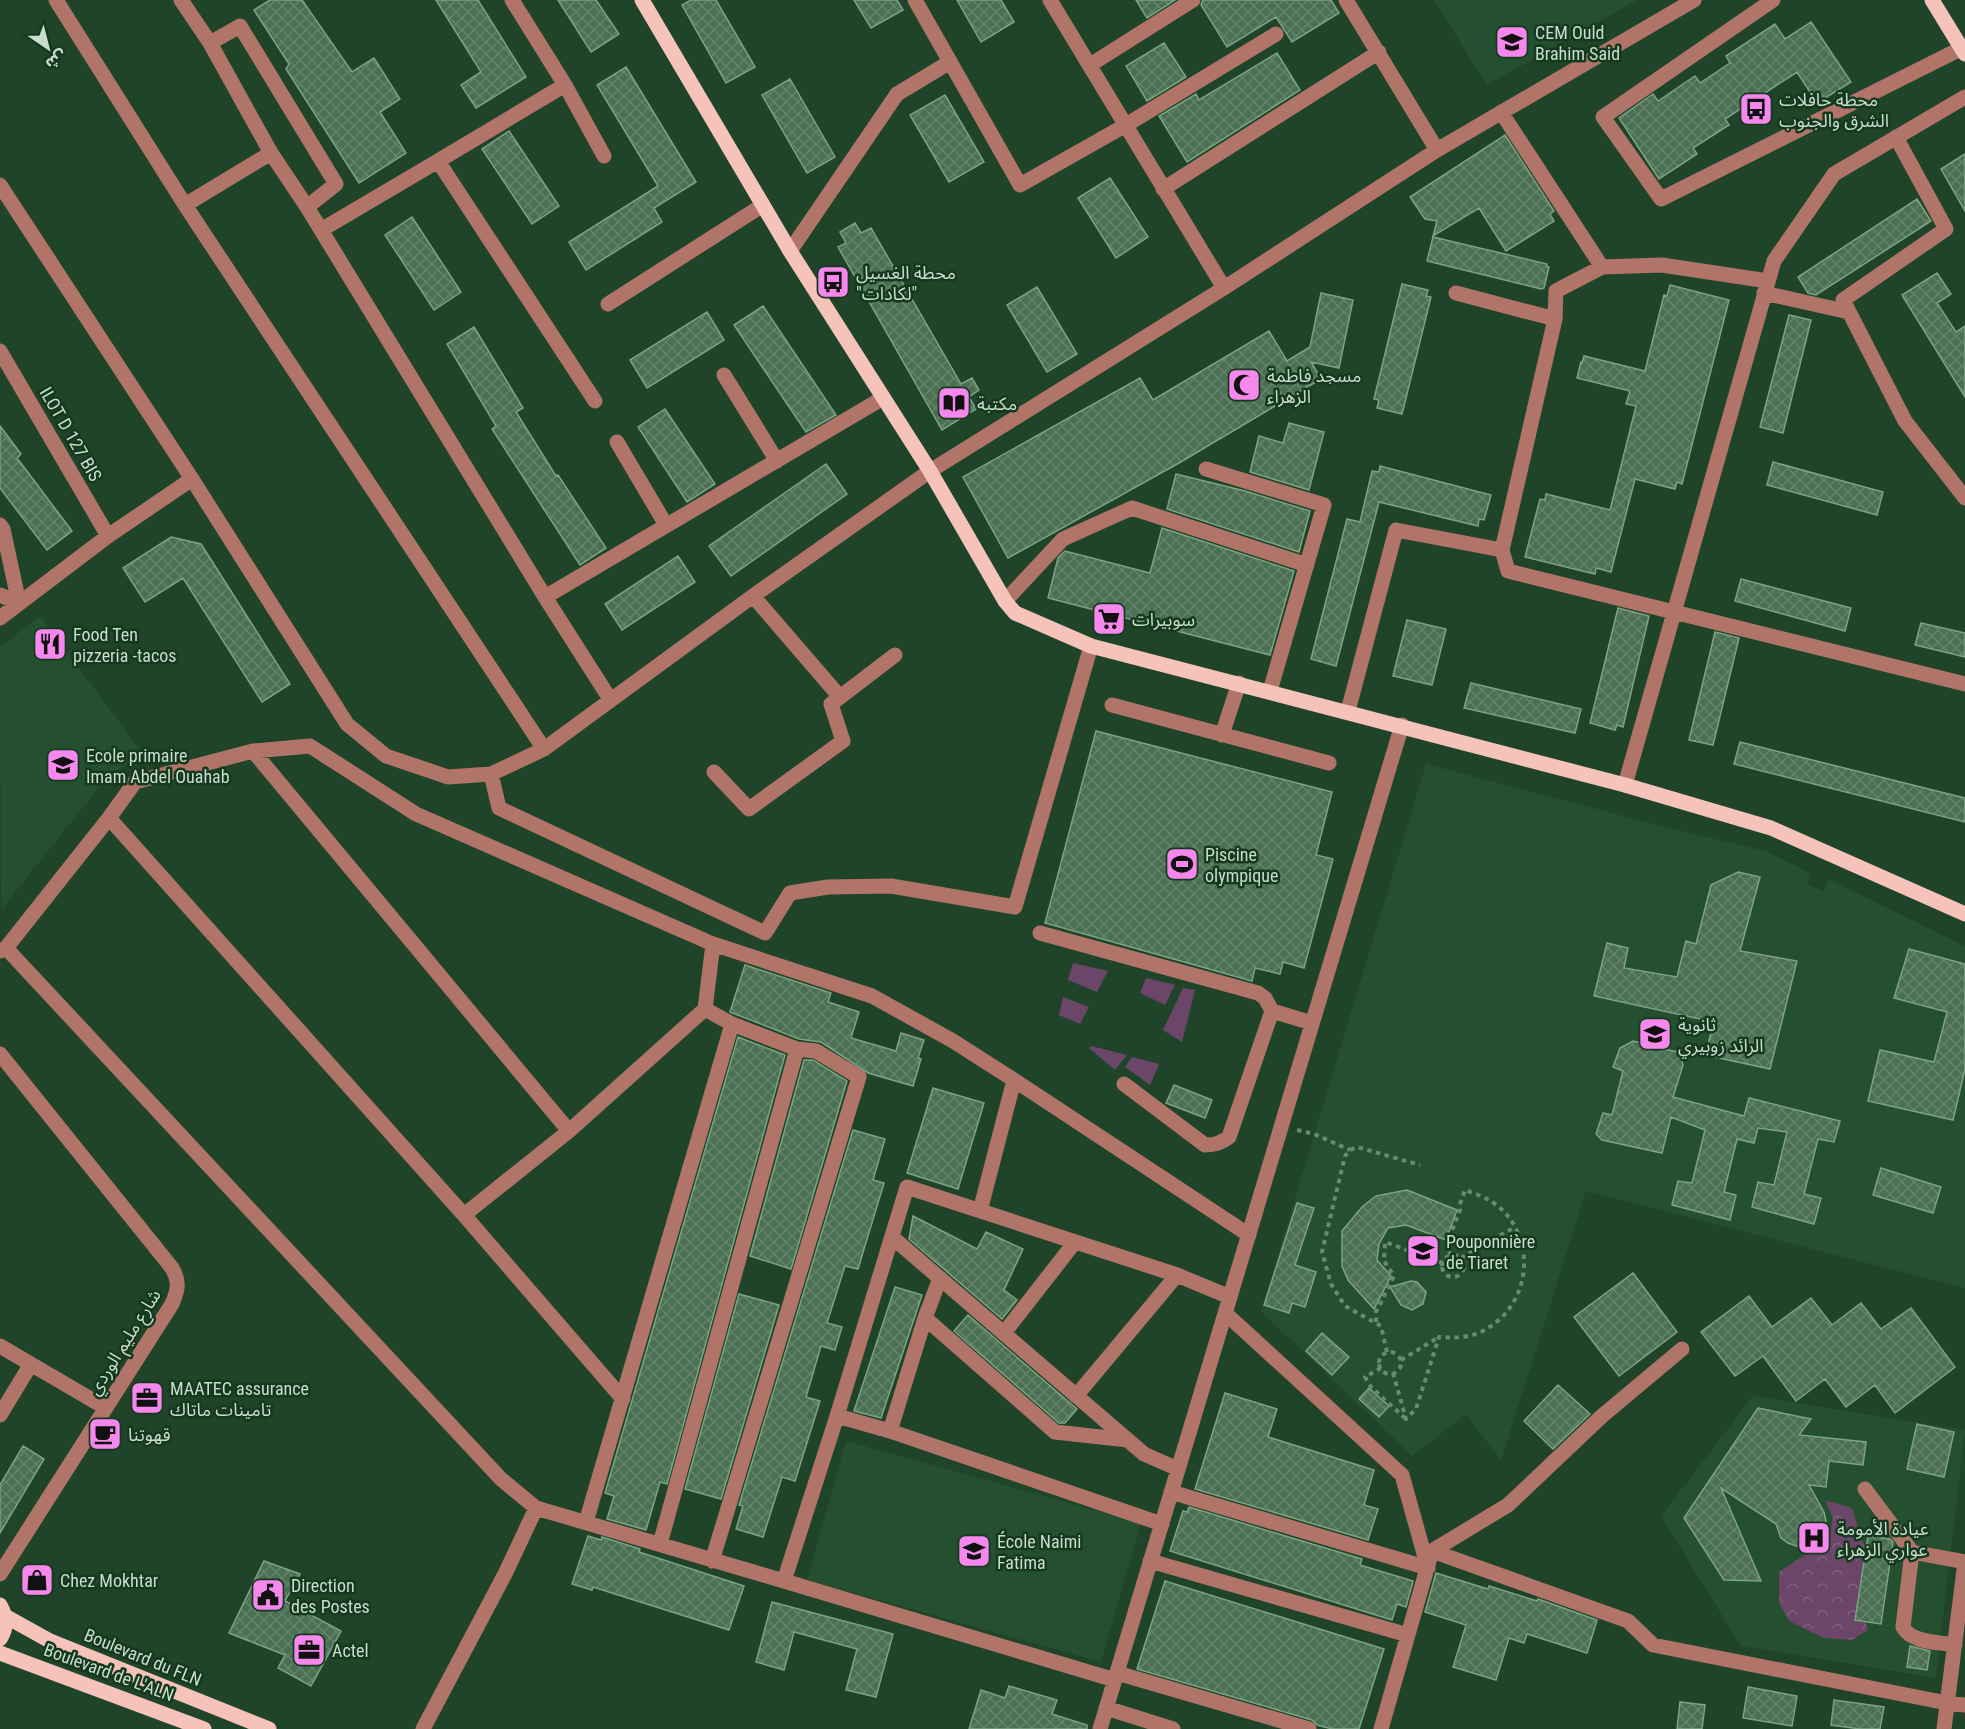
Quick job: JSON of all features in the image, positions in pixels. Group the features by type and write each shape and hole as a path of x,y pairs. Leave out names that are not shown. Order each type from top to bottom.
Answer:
{"main road":[{"path":"642,0 790,251 930,471 1005,601 1015,613 1091,645 1625,785 1771,828 1965,914"},
{"path":"1932,0 1963,51"},
{"path":"0,1639 4,1632 3,1611"},
{"name":"Boulevard du FLN","path":"3,1611 50,1641 269,1729"},
{"name":"Boulevard de L'ALN","path":"0,1653 204,1729"}],"street":[{"path":"56,0 185,205 544,748"},
{"path":"181,0 210,43 271,153 307,207 545,597 610,699"},
{"path":"512,0 566,85 604,156"},
{"path":"915,0 1020,185 1126,125 1276,34"},
{"path":"1089,65 1193,0"},
{"path":"1346,0 1437,150"},
{"path":"0,185 192,479 347,724 387,756 407,763 448,777 491,774 544,748 930,471 1224,288 1437,150 1694,0"},
{"path":"1773,0 1603,117 1661,200 1963,51"},
{"path":"1053,1 1089,65 1224,288"},
{"path":"210,43 240,26 336,184 307,207"},
{"path":"1163,189 1379,52"},
{"path":"790,251 897,94 950,62"},
{"path":"321,230 566,85"},
{"path":"1625,785 1774,261 1834,174 1965,97"},
{"path":"1501,112 1602,267"},
{"path":"1896,137 1946,229 1843,300 1905,421 1965,498"},
{"path":"185,205 271,153"},
{"path":"438,161 595,401"},
{"path":"608,304 763,205"},
{"path":"1849,312 1766,287 1662,265 1602,267 1556,291 1555,319 1502,550 1508,571 1965,684"},
{"path":"1456,293 1555,319"},
{"name":"ILOT D 127 BIS","path":"0,351 108,536"},
{"path":"724,375 777,461"},
{"path":"545,597 883,398"},
{"path":"617,442 666,525"},
{"path":"1206,469 1324,505 1270,691"},
{"path":"0,618 108,536 192,479"},
{"path":"1005,601 1063,539 1132,508 1307,566"},
{"path":"0,525 3,529 19,603"},
{"path":"1348,711 1396,530 1502,550"},
{"path":"0,595 19,603"},
{"path":"753,596 840,697"},
{"path":"491,774 500,808 765,933 789,893 828,887 891,886 1015,907 1091,645"},
{"path":"714,772 749,809 843,741 831,704 895,655"},
{"path":"1222,735 1239,683"},
{"path":"1112,705 1329,763"},
{"path":"1100,1729 1402,725"},
{"path":"1249,1235 953,1041 872,996 713,944 416,814 310,746 253,751 135,782 3,950 501,1479 536,1508 586,1521 712,1561 1309,1729"},
{"path":"253,751 569,1131"},
{"path":"109,818 464,1215 623,1399"},
{"path":"1040,933 1258,993 1265,998 1272,1011 1312,1023"},
{"path":"464,1215 569,1131 705,1009 713,944"},
{"path":"705,1009 732,1024 797,1049 816,1051 859,1077 712,1561"},
{"path":"1124,1084 1205,1145 1223,1142 1229,1137 1272,1011"},
{"path":"586,1521 732,1024"},
{"path":"660,1544 797,1049"},
{"name":"شارع مليم الوردي","path":"0,1054 178,1278 179,1288 172,1304 0,1574"},
{"path":"980,1211 1014,1080"},
{"path":"784,1581 907,1187 1177,1275 1230,1297"},
{"path":"892,1237 1144,1454 1178,1469"},
{"path":"1004,1334 1075,1242"},
{"path":"1076,1396 1177,1275"},
{"path":"890,1431 925,1318 940,1278"},
{"path":"1225,1313 1402,1475 1428,1568"},
{"path":"925,1318 1055,1432 1128,1440"},
{"path":"0,1346 106,1408"},
{"path":"1380,1729 1432,1551 1508,1505 1602,1416 1682,1349"},
{"path":"0,1415 31,1364"},
{"path":"837,1416 890,1431 1162,1524"},
{"path":"1865,1489 1912,1552 1965,1562 1944,1729"},
{"path":"1171,1492 1428,1568"},
{"path":"423,1729 506,1572 536,1508"},
{"path":"1432,1551 1628,1621 1653,1645 1965,1705"},
{"path":"1912,1552 1902,1627 1910,1636 1955,1644"},
{"path":"1150,1561 1408,1635"},
{"path":"1106,1708 1173,1729"}],"path":[{"path":"1281,1125 1314,1134 1350,1150"},
{"path":"1388,1352 1384,1332 1376,1322 1345,1306 1331,1284 1322,1252 1345,1156 1350,1150 1357,1147 1420,1165"},
{"path":"1388,1352 1380,1360 1381,1368 1388,1373 1393,1373 1398,1370 1401,1360 1439,1337 1458,1338 1473,1335 1492,1325 1509,1310 1522,1284 1525,1269 1521,1241 1515,1227 1497,1205 1465,1190 1449,1240 1450,1255 1443,1263 1445,1274 1456,1276 1461,1274 1464,1269 1461,1258"},
{"path":"1450,1255 1461,1258 1515,1227"},
{"path":"1376,1322 1376,1312 1394,1276 1384,1261 1385,1242 1443,1263"},
{"path":"1406,1419 1416,1409 1439,1337"},
{"path":"1388,1352 1393,1352 1401,1360"},
{"path":"1381,1368 1365,1377 1371,1387 1406,1419"},
{"path":"1393,1373 1406,1419"}],"shaded area":[{"name":"CEM Ould Brahim Said","path":"1434,0 1637,0 1487,85"},
{"name":"Ecole primaire Imam Abdel Ouahab","path":"40,616 144,755 108,776 1,910 0,647"},
{"name":"ثانوية الرائد زوبيري","path":"1426,764 1765,851 1810,873 1807,885 1824,891 1828,879 1965,946 1965,1288 1586,1191 1501,1461 1466,1414 1412,1456 1261,1311"},
{"name":"عيادة الأمومة عواري الزهراء","path":"1753,1396 1965,1430 1936,1678 1741,1646 1661,1516"},
{"name":"École Naimi Fatima","path":"846,1441 1141,1523 1101,1662 807,1580"}],"green space":[{"path":"1073,963 1108,971 1097,992 1068,980"},
{"path":"1146,978 1175,985 1165,1005 1140,993"},
{"path":"1183,988 1195,990 1182,1042 1163,1030"},
{"path":"1063,997 1089,1007 1080,1024 1059,1015"},
{"path":"1091,1046 1127,1055 1115,1070 1089,1048"},
{"path":"1132,1057 1159,1064 1150,1085 1125,1067"},
{"path":"1825,1500 1852,1508 1871,1562 1863,1616 1868,1630 1852,1640 1824,1638 1789,1621 1779,1603 1779,1572 1820,1548 1830,1533 1833,1518"}],"building":[{"path":"270,0 302,0 352,72 374,58 400,99 380,112 406,153 359,183 286,69 289,64 254,10"},
{"path":"436,0 478,0 526,77 476,108 461,85 481,72"},
{"path":"558,0 596,0 619,34 591,52"},
{"path":"691,0 716,0 755,67 726,83 682,5"},
{"path":"854,0 897,0 903,10 871,28"},
{"path":"957,0 1001,0 1014,22 981,42"},
{"path":"1136,0 1175,0 1147,18"},
{"path":"1203,0 1331,0 1339,13 1292,42 1276,17 1227,47 1201,5"},
{"path":"1811,22 1851,82 1817,103 1797,72 1725,119 1729,125 1693,148 1697,154 1659,179 1619,118 1653,94 1658,101 1695,76 1700,83 1730,63 1726,56 1775,24 1785,39"},
{"path":"1164,43 1186,77 1147,101 1126,66"},
{"path":"1277,53 1300,90 1187,162 1159,116 1196,94 1199,100"},
{"path":"626,67 696,182 654,208 662,222 586,270 569,242 658,186 597,85"},
{"path":"790,79 835,157 807,173 762,95"},
{"path":"945,95 984,162 949,182 910,115"},
{"path":"509,131 559,206 532,224 482,149"},
{"path":"1505,135 1554,211 1550,214 1554,221 1506,251 1479,208 1433,236 1437,221 1425,219 1410,197"},
{"path":"1965,154 1965,211 1941,169"},
{"path":"1110,178 1148,237 1116,258 1078,198"},
{"path":"1917,199 1931,221 1816,295 1808,293 1798,277"},
{"path":"412,217 461,292 434,310 385,235"},
{"path":"855,223 861,233 871,228 961,384 972,378 979,390 969,397 976,409 942,430 838,247 846,243 840,232"},
{"path":"1433,237 1547,264 1549,267 1544,288 1427,261"},
{"path":"1937,273 1951,294 1937,303 1956,332 1965,326 1965,397 1902,295"},
{"path":"1402,284 1428,290 1426,296 1431,297 1402,414 1377,408 1379,400 1374,399"},
{"path":"1670,285 1729,300 1682,484 1677,482 1675,489 1635,479 1611,572 1596,568 1595,574 1525,557 1540,499 1545,500 1546,494 1610,510 1636,406 1626,404 1630,391 1577,378 1581,362 1584,356 1645,371 1664,295 1667,296"},
{"path":"1037,287 1077,354 1047,372 1007,305"},
{"path":"1321,293 1353,300 1339,368 1311,362 1321,379 1179,463 1008,558 963,477 1140,378 1153,400 1269,331 1287,361 1310,347"},
{"path":"763,306 836,415 806,432 734,325"},
{"path":"707,312 724,340 647,388 630,360"},
{"path":"1789,315 1811,320 1783,433 1760,427"},
{"path":"474,327 523,408 516,412 556,476 558,475 606,548 580,565 492,429 496,426 447,344"},
{"path":"665,409 715,484 687,502 638,427"},
{"path":"1289,423 1324,432 1309,490 1250,472 1259,436 1283,443"},
{"path":"0,426 21,454 17,458 72,531 47,550 0,488"},
{"path":"1773,462 1883,492 1877,515 1767,485"},
{"path":"826,464 847,494 731,576 709,546"},
{"path":"1380,466 1491,495 1484,520 1479,519 1478,526 1379,502 1336,666 1311,659 1347,519 1360,522 1372,471 1379,472"},
{"path":"1176,474 1245,491 1310,511 1299,552 1167,509"},
{"path":"1162,528 1294,571 1270,655 1048,598 1058,558 1065,551 1150,573"},
{"path":"171,537 201,544 290,684 262,702 183,578 145,602 123,568"},
{"path":"678,556 695,582 622,630 605,604"},
{"path":"1741,579 1851,608 1845,631 1735,601"},
{"path":"1618,608 1649,616 1623,727 1617,725 1615,730 1590,723"},
{"path":"1407,620 1446,629 1432,685 1393,676"},
{"path":"1921,623 1965,633 1965,657 1915,645"},
{"path":"1715,632 1739,638 1713,745 1689,740"},
{"path":"1471,683 1581,709 1575,733 1464,708"},
{"name":"Piscine olympique","path":"1096,731 1332,792 1316,855 1333,859 1304,968 1283,962 1280,974 1255,968 1252,981 1045,923"},
{"path":"1740,742 1965,798 1965,822 1734,764"},
{"path":"1738,872 1760,877 1740,951 1797,961 1770,1069 1705,1055 1714,1022 1594,996 1607,943 1628,948 1624,968 1677,977 1686,941 1696,944 1711,885"},
{"path":"1909,949 1965,964 1965,1069 1953,1120 1868,1101 1880,1050 1934,1062 1947,1012 1894,998"},
{"path":"745,965 831,993 828,1002 859,1012 851,1038 896,1051 901,1033 924,1040 913,1086 868,1073 821,1042 799,1039 730,1012"},
{"path":"738,1037 785,1055 667,1484 660,1482 646,1530 607,1519 614,1496 605,1493"},
{"path":"1633,1041 1645,1044 1644,1046 1679,1052 1683,1065 1673,1097 1744,1116 1749,1098 1840,1121 1834,1142 1818,1139 1804,1194 1821,1198 1814,1224 1752,1207 1758,1182 1774,1185 1787,1132 1758,1128 1754,1143 1737,1139 1724,1192 1736,1195 1730,1220 1672,1205 1678,1181 1692,1183 1705,1130 1671,1117 1662,1153 1602,1140 1596,1134 1603,1113 1612,1115 1623,1071 1613,1067 1620,1048"},
{"path":"804,1060 813,1060 847,1081 791,1269 750,1256"},
{"path":"1174,1085 1212,1100 1205,1118 1166,1103"},
{"path":"933,1088 984,1103 958,1189 907,1173"},
{"path":"853,1130 885,1139 873,1180 884,1183 858,1269 845,1266 827,1323 842,1327 835,1350 821,1346 806,1397 820,1401 795,1481 782,1477 763,1537 736,1529 743,1506 739,1505"},
{"path":"1881,1168 1941,1187 1933,1213 1873,1195"},
{"path":"1407,1190 1457,1210 1446,1240 1406,1225 1388,1228 1379,1244 1377,1260 1391,1276 1374,1309 1348,1280 1342,1266 1342,1231 1362,1207 1376,1196"},
{"path":"1297,1203 1314,1208 1295,1265 1316,1272 1305,1307 1292,1303 1289,1313 1264,1305"},
{"path":"913,1216 977,1249 986,1232 1023,1249 1004,1290 1017,1300 1002,1319 909,1239"},
{"path":"1633,1273 1677,1332 1619,1376 1574,1317"},
{"path":"1411,1281 1417,1282 1426,1292 1423,1304 1412,1310 1401,1305 1390,1287"},
{"path":"895,1287 922,1295 881,1418 854,1411"},
{"path":"739,1294 779,1305 721,1499 685,1489"},
{"path":"1749,1296 1772,1327 1811,1298 1832,1325 1861,1303 1881,1329 1911,1308 1955,1367 1895,1413 1875,1385 1846,1407 1825,1379 1796,1401 1763,1356 1735,1376 1701,1332"},
{"path":"968,1315 1077,1409 1065,1423 1059,1423 954,1331"},
{"path":"1322,1333 1349,1357 1332,1375 1306,1351"},
{"path":"1558,1385 1590,1414 1553,1449 1524,1421"},
{"path":"1369,1388 1389,1406 1379,1417 1359,1399"},
{"path":"1225,1393 1277,1409 1268,1437 1374,1470 1364,1505 1378,1509 1368,1540 1195,1489"},
{"path":"1758,1408 1811,1419 1799,1435 1866,1442 1863,1465 1829,1461 1826,1487 1809,1485 1824,1512 1826,1521 1820,1537 1805,1546 1788,1543 1781,1538 1776,1524 1721,1488 1761,1581 1724,1580 1684,1518"},
{"path":"1917,1424 1954,1432 1944,1477 1907,1469"},
{"path":"23,1446 44,1459 0,1533 0,1485"},
{"path":"1189,1507 1362,1559 1360,1565 1413,1581 1406,1607 1397,1604 1392,1620 1170,1551 1183,1511 1187,1512"},
{"path":"588,1536 601,1540 602,1537 640,1549 639,1552 744,1586 729,1630 593,1587 592,1590 572,1584"},
{"path":"1868,1536 1890,1539 1893,1542 1881,1624 1855,1620"},
{"path":"264,1561 300,1574 285,1601 341,1631 311,1686 278,1668 285,1655 229,1633"},
{"path":"1436,1573 1488,1589 1489,1586 1537,1601 1538,1599 1597,1620 1587,1653 1527,1634 1524,1643 1509,1638 1496,1680 1453,1667 1466,1625 1425,1612"},
{"path":"1165,1581 1384,1649 1359,1729 1332,1729 1317,1725 1312,1720 1137,1669"},
{"path":"772,1602 893,1634 876,1697 846,1690 857,1649 794,1632 784,1670 756,1662"},
{"path":"1910,1646 1930,1651 1927,1670 1907,1667"},
{"path":"1009,1686 1057,1700 1052,1714 1087,1725 1087,1729 969,1729 981,1690 1005,1698"},
{"path":"1748,1687 1797,1696 1792,1726 1743,1718"},
{"path":"1834,1700 1884,1707 1880,1729 1831,1725"},
{"path":"1680,1702 1705,1705 1702,1729 1677,1729"}],"place":[{"name":"CEM Ould Brahim Said","path":"1512,42"},
{"name":"محطة حافلات الشرق والجنوب","path":"1756,109"},
{"name":"محطة الغسيل \"لكادات\"","path":"833,282"},
{"name":"مسجد فاطمة الزهراء","path":"1244,385"},
{"name":"مكتبة","path":"954,403"},
{"name":"سوبيرات","path":"1109,619"},
{"name":"Food Ten pizzeria -tacos","path":"50,644"},
{"name":"Ecole primaire Imam Abdel Ouahab","path":"63,765"},
{"name":"Piscine olympique","path":"1182,864"},
{"name":"ثانوية الرائد زوبيري","path":"1655,1034"},
{"name":"Pouponnière de Tiaret","path":"1423,1251"},
{"name":"MAATEC assurance تامينات ماتاك","path":"147,1398"},
{"name":"قهوتنا","path":"105,1434"},
{"name":"عيادة الأمومة عواري الزهراء","path":"1814,1538"},
{"name":"École Naimi Fatima","path":"974,1551"},
{"name":"Chez Mokhtar","path":"37,1580"},
{"name":"Direction des Postes","path":"268,1595"},
{"name":"Actel","path":"309,1650"}]}
